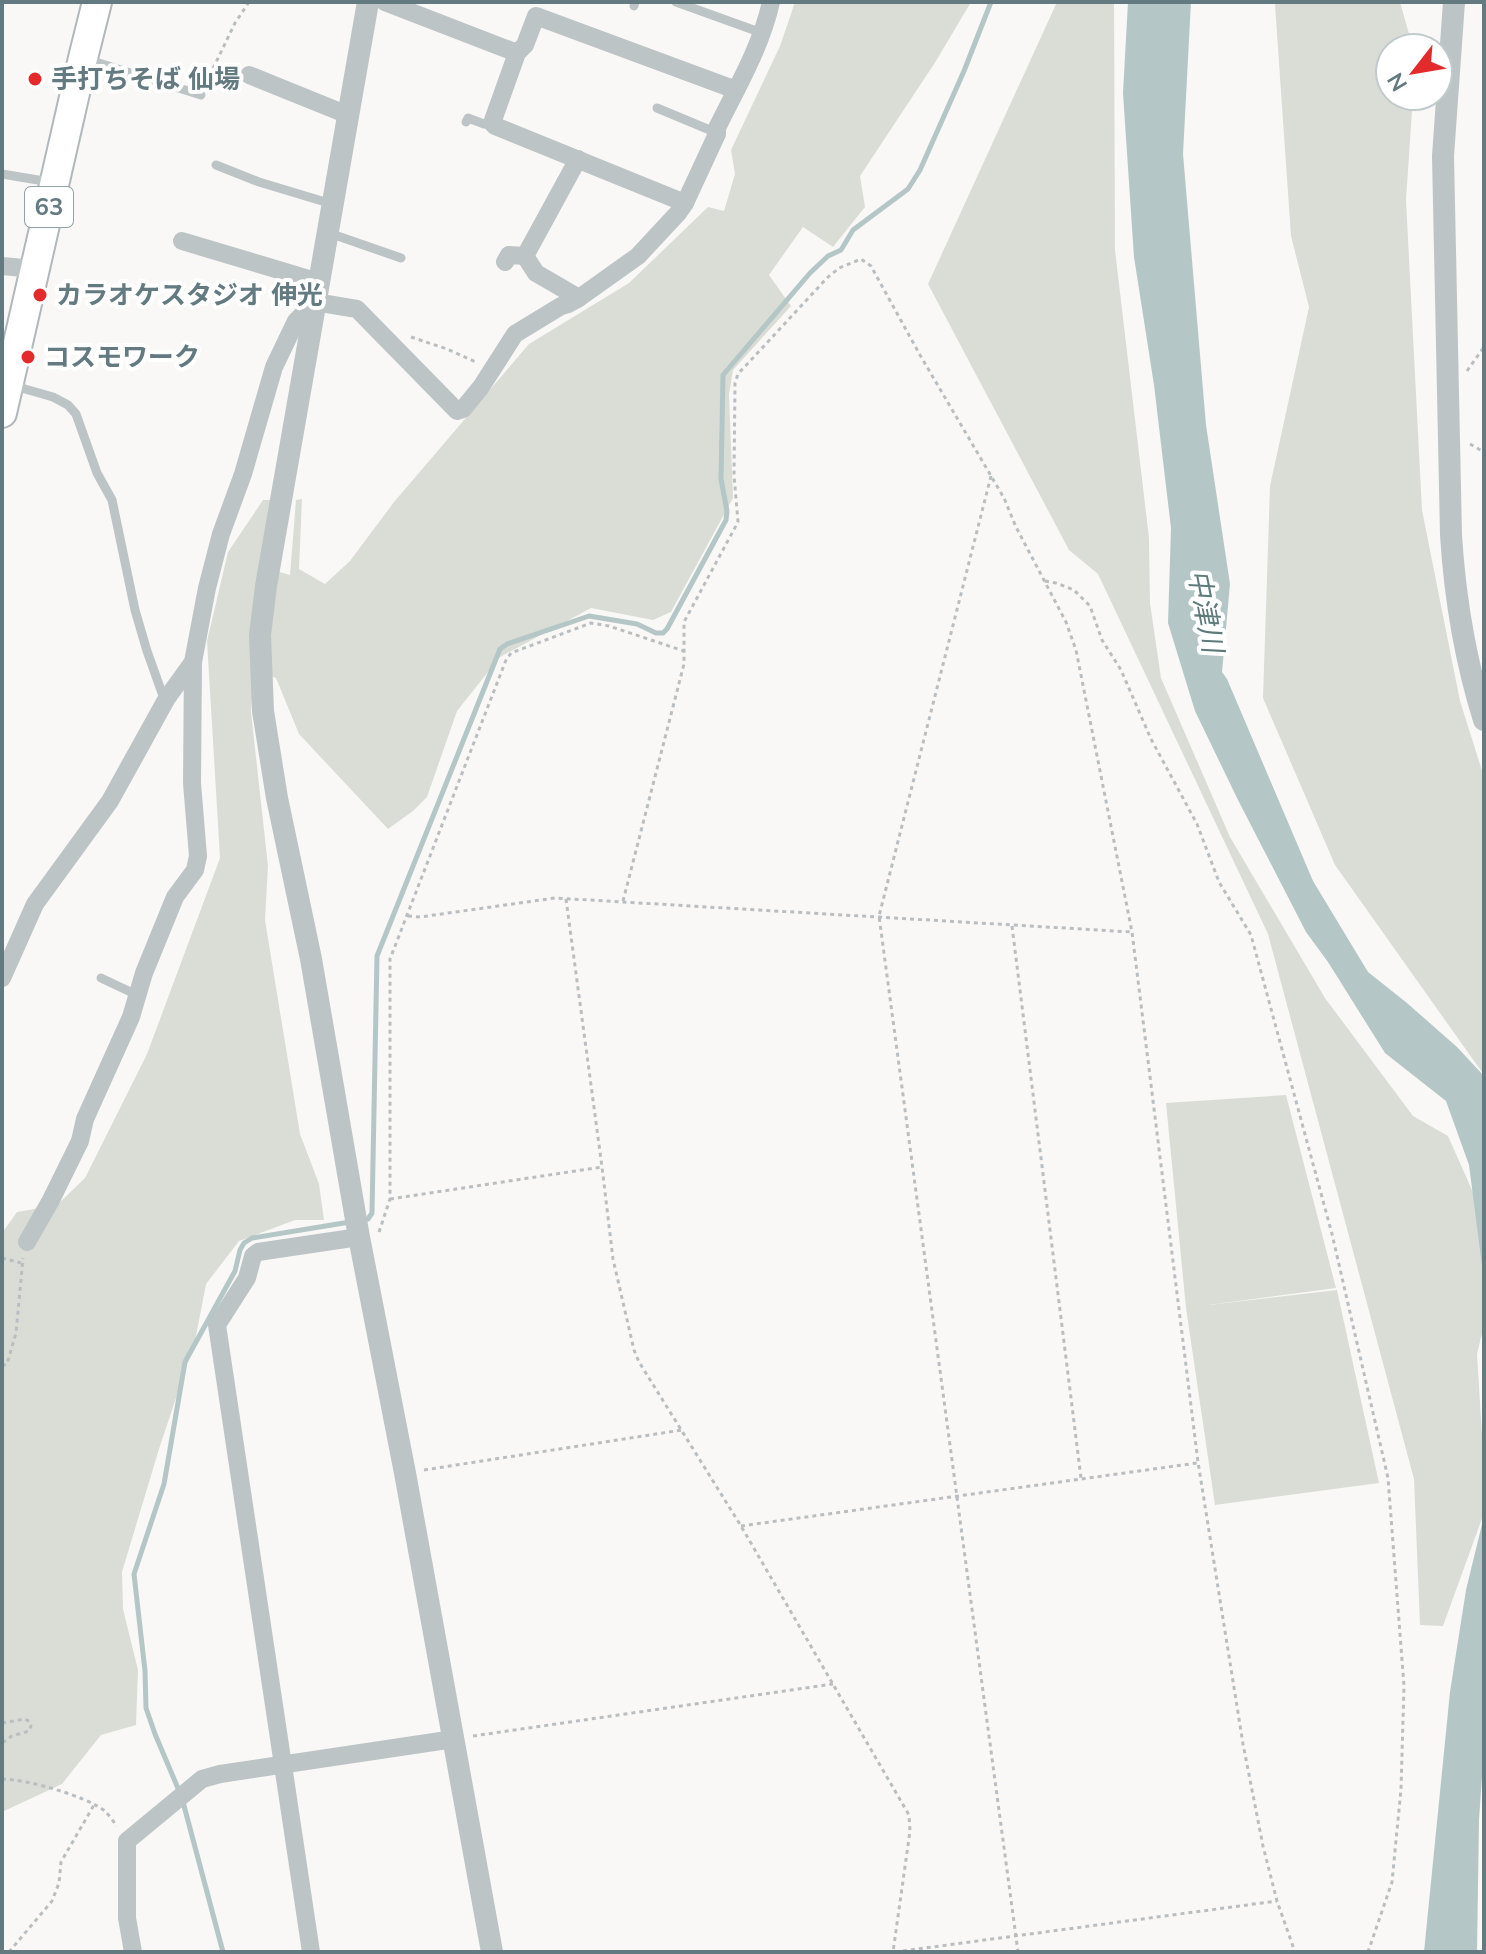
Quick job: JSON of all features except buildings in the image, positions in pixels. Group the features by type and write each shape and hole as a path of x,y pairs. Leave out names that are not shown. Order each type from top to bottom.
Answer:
{"main road":[{"name":"63","path":"2,413 6,384 97,2"}],"street":[{"path":"368,2 266,586 260,635 263,711 492,1952"},
{"path":"385,2 517,53"},
{"path":"182,241 357,309 457,411 463,409 515,334 579,298 638,256 685,203 762,33 771,2"},
{"path":"1454,2 1443,156 1451,535 1454,586 1463,638 1484,720"},
{"path":"685,203 495,126 492,123 517,53 525,45 536,16 562,20 650,51 736,90"},
{"path":"257,83 348,115"},
{"path":"525,256 578,159"},
{"path":"505,262 509,255 525,256"},
{"path":"525,256 536,273 579,298"},
{"path":"2,266 35,269"},
{"path":"27,1242 80,1141 85,1119 131,1017 175,897 195,870 198,856 192,783 193,662 207,588 274,367 296,321 317,292"},
{"path":"2,978 35,904 110,801 167,698 193,662"},
{"path":"311,1952 217,1325 247,1278 253,1256 258,1252 358,1232"},
{"path":"133,1952 127,1918 127,1841 202,1779 454,1739"}],"lane":[{"path":"676,2 762,33"},
{"path":"83,58 201,95"},
{"path":"657,108 717,133"},
{"path":"466,122 468,118 484,124 492,123"},
{"path":"216,165 267,185 332,204"},
{"path":"267,185 270,172"},
{"path":"2,174 54,183"},
{"path":"327,233 401,258"},
{"path":"6,384 53,397 68,405 76,414 97,473 112,500 135,610 162,693 167,698"},
{"path":"101,978 137,995"}],"path":[{"path":"201,95 235,23 249,2"},
{"path":"623,901 684,664 684,622 738,522 734,475 735,383 738,374 827,278 839,268 861,259 871,266 1004,498 1066,622 1076,650 1132,932 1198,1462 1243,1744 1263,1846 1277,1901 1295,1952"},
{"path":"381,332 385,330 405,335 493,369"},
{"path":"991,476 879,916 1018,1952"},
{"path":"1045,581 1074,590 1090,606 1102,640 1121,670 1151,739 1197,824 1219,882 1251,935 1335,1249 1388,1478 1404,1686 1401,1789 1392,1882 1368,1952"},
{"path":"358,1232 375,1245 390,1199 390,959 506,660 511,653 591,623 684,651"},
{"path":"408,916 420,917 555,898 1132,932"},
{"path":"566,899 613,1259 634,1350 741,1526 909,1815 910,1831 894,1952 1277,1901"},
{"path":"1012,925 1081,1478"},
{"path":"390,1199 602,1167"},
{"path":"2,1366 7,1364 16,1333 21,1263 27,1242"},
{"path":"2,1258 21,1263"},
{"path":"405,1473 682,1430"},
{"path":"741,1526 1198,1462"},
{"path":"454,1739 833,1684"},
{"path":"2,1723 25,1719 31,1726 29,1731 2,1743"},
{"path":"2,1779 17,1779 94,1805 107,1813 127,1841"},
{"path":"9,1952 52,1901 59,1883 61,1862 94,1805"}],"shaded area":[{"path":"795,2 971,2 860,176 865,207 833,247 803,227 769,275 791,306 733,370 729,394 733,498 671,612 653,620 591,608 500,657 457,711 427,797 388,829 299,734 276,678 254,670 251,712 268,866 265,920 300,1134 319,1184 324,1220 295,1220 239,1241 206,1284 195,1341 122,1572 123,1609 138,1670 136,1725 101,1735 62,1784 2,1812 2,1233 17,1212 57,1205 85,1178 147,1054 220,858 207,641 228,552 263,500 272,500 266,568 290,575 296,500 302,499 299,569 325,584 350,561 394,502 529,344 629,283 708,207 724,211 735,174 731,150 780,46"},
{"path":"1057,2 1114,2 1115,250 1149,538 1150,603 1161,678 1230,837 1325,998 1413,1116 1448,1136 1484,1217 1484,1325 1477,1354 1484,1513 1443,1626 1420,1625 1414,1479 1268,934 1098,574 1069,550 928,284"},
{"path":"1277,2 1400,2 1408,32 1374,32 1374,112 1412,112 1406,200 1422,510 1460,701 1484,777 1484,1075 1335,865 1263,698 1270,486 1309,307 1291,236"},
{"path":"1286,1095 1336,1288 1209,1305 1337,1290 1379,1483 1215,1505 1186,1308 1166,1103"}],"water":[{"name":"中津川","path":"1128,2 1191,2 1183,154 1206,425 1230,584 1222,672 1313,881 1368,972 1457,1047 1484,1076 1484,1281 1469,1165 1446,1101 1385,1053 1306,932 1195,711 1168,623 1171,528 1154,385 1134,257 1123,93"},
{"path":"1484,1516 1484,1748 1479,1820 1477,1952 1424,1952 1450,1692 1466,1590"}],"waterway":[{"path":"363,1220 372,1213 377,956 500,649 589,616 637,624 656,633 667,629 726,520 721,479 723,375 810,273 828,256 841,250 853,230 908,189 920,170 964,71 991,2"},
{"path":"180,1793 146,1708 134,1574 164,1484 185,1362 235,1271 244,1243 252,1238 350,1222"},
{"path":"183,1802 223,1952"}],"place":[{"name":"手打ちそば 仙場","path":"35,79"},
{"name":"カラオケスタジオ 伸光","path":"40,295"},
{"name":"コスモワーク","path":"28,357"}]}
